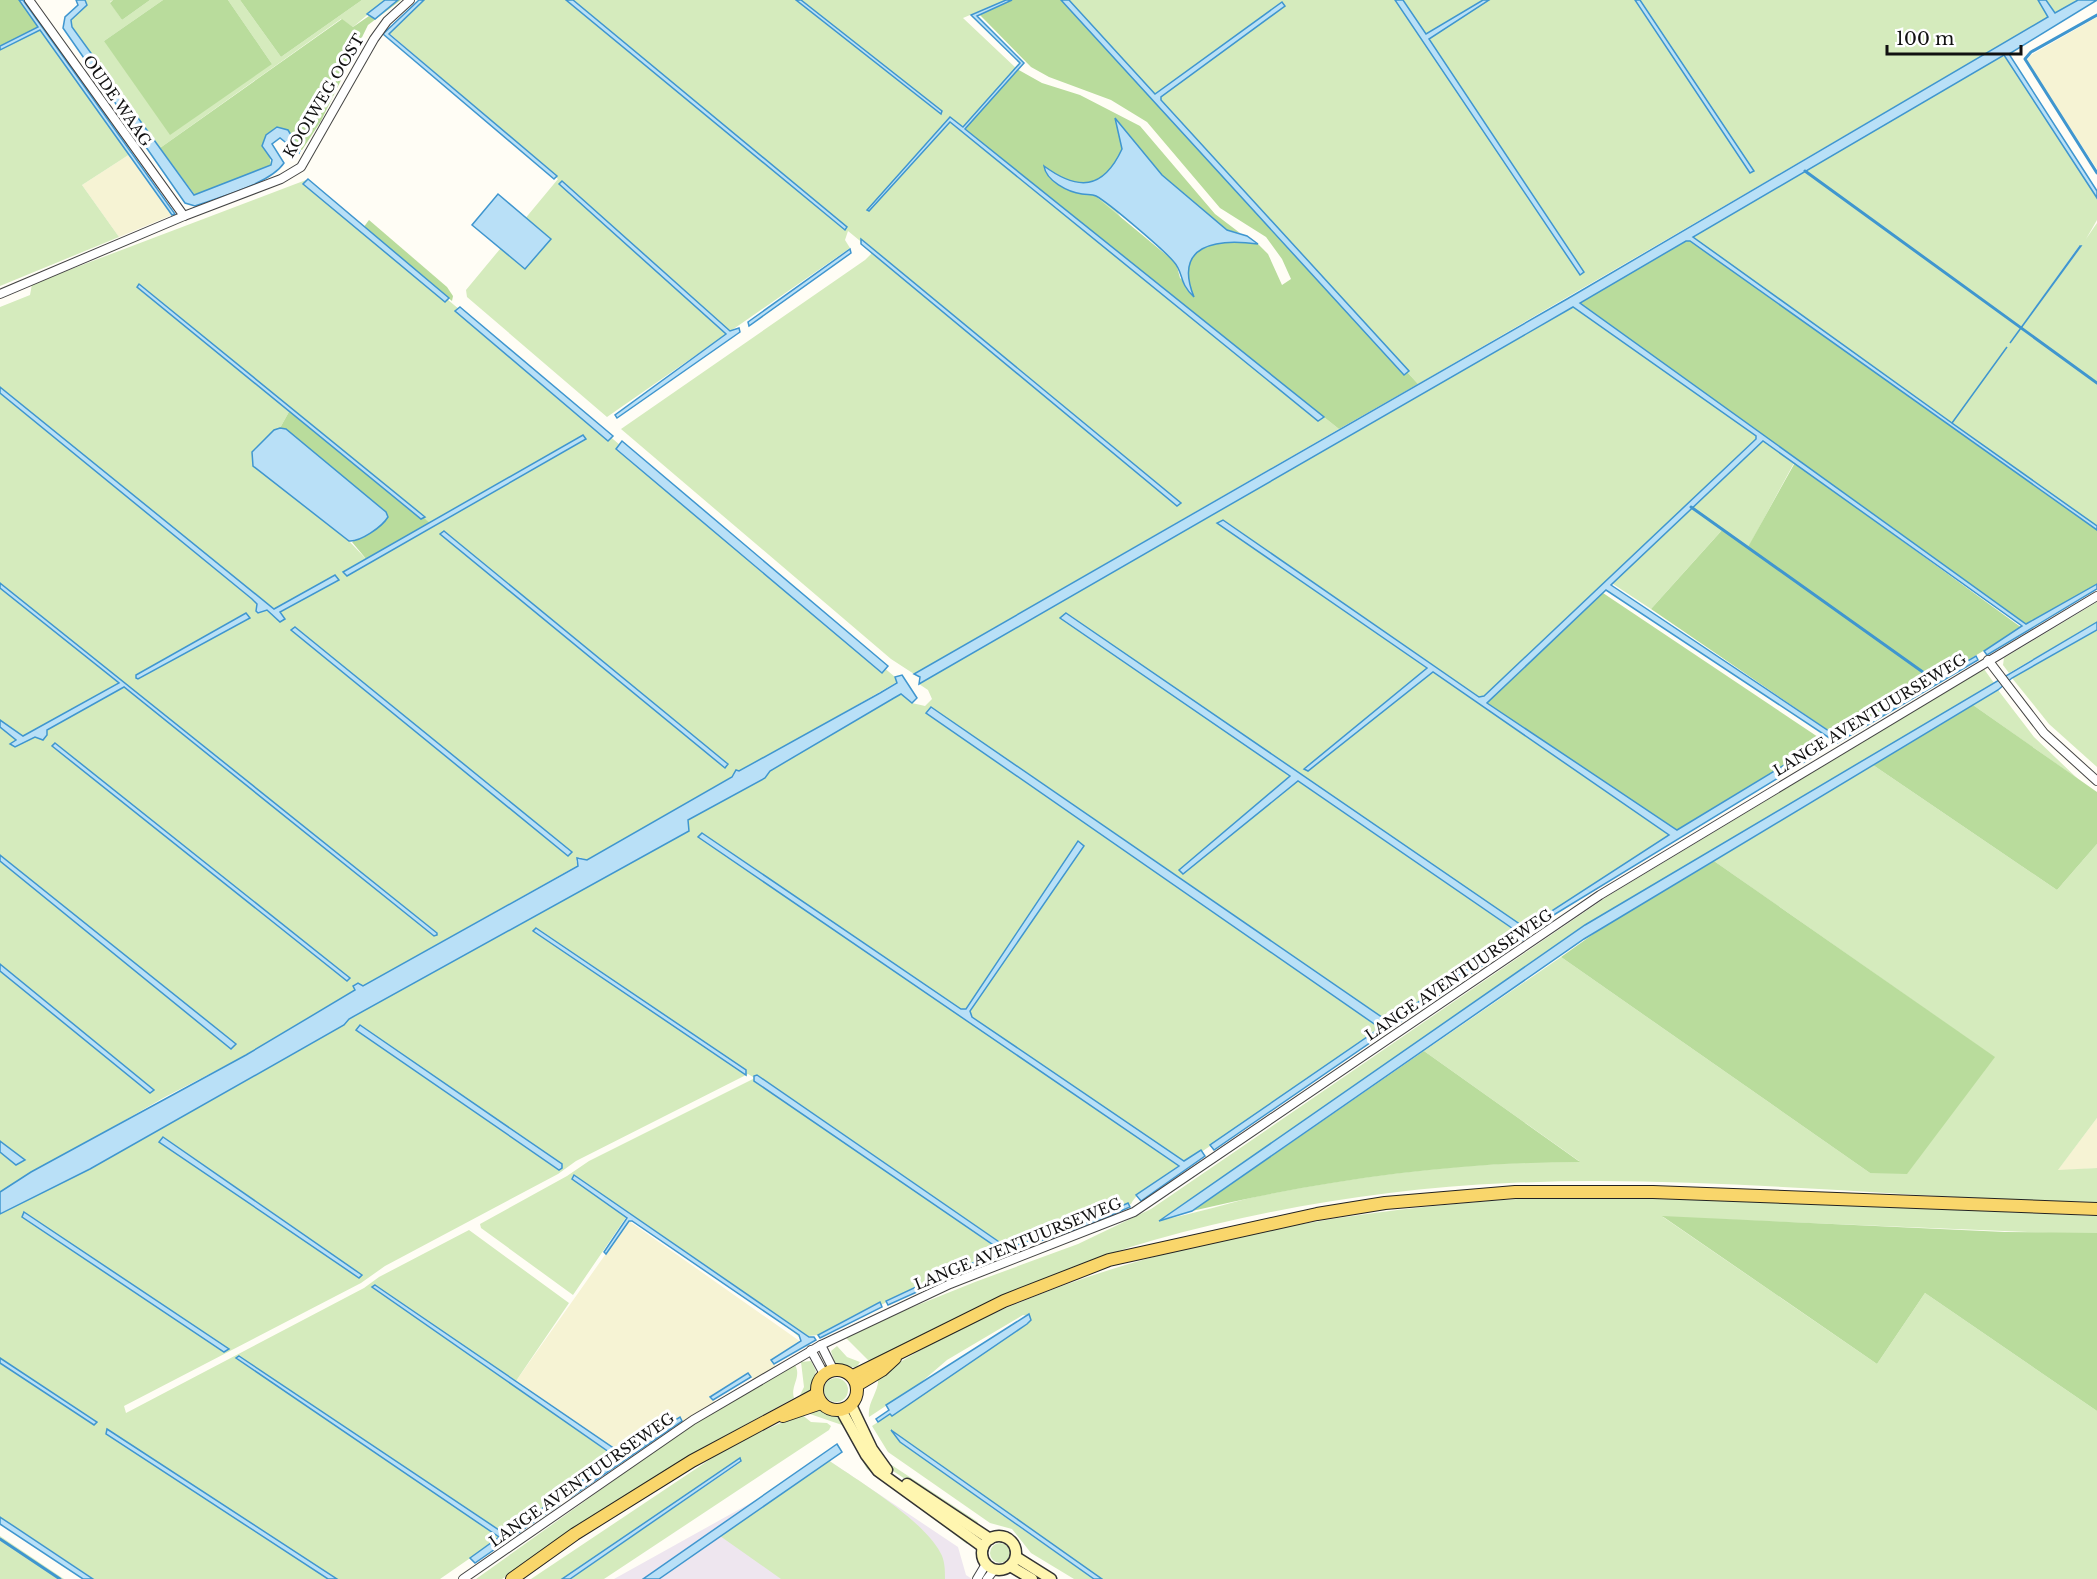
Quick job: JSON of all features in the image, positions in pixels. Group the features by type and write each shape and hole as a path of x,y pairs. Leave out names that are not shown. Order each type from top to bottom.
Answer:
{"main road":[{"path":"855,1380 879,1362 898,1355 1004,1301 1109,1260 1317,1214 1385,1203 1515,1192 1653,1192 2097,1209"},
{"path":"844,1370 855,1380 857,1396 846,1407 830,1409 819,1398 818,1383 828,1372 844,1370"},
{"path":"512,1579 575,1534 692,1461 775,1418 794,1414 819,1398"}],"street":[{"name":"OUDE WAAG","path":"29,0 184,216"},
{"name":"KOOIWEG OOST","path":"0,294 184,216 281,179 301,167 374,39 387,21 410,0"},
{"name":"LANGE AVENTUURSEWEG","path":"463,1579 693,1420 821,1345 950,1284 1134,1212 1600,895 2097,596"},
{"path":"1988,660 2006,687 2044,733 2066,756 2097,781"},
{"path":"821,1345 828,1372"},
{"path":"812,1350 828,1372"},
{"path":"846,1407 866,1455 878,1470 986,1543"},
{"path":"989,1571 982,1556 986,1543 999,1536 1009,1539 1015,1547 1013,1562"},
{"path":"1013,1562 1032,1579"},
{"path":"977,1579 989,1571 1013,1562 1051,1579"}],"shaded area":[{"path":"2097,17 2097,169 2026,61 2031,55"},
{"path":"130,154 172,215 119,237 82,185"},
{"path":"2097,1118 2097,1168 2057,1171"},
{"path":"629,1221 801,1342 771,1360 777,1368 754,1382 749,1373 711,1397 717,1404 685,1425 679,1417 621,1453 516,1381"},
{"path":"828,1460 958,1547 966,1575 972,1579 614,1579"}],"green space":[{"path":"0,0 20,0 41,28 0,49"},
{"path":"85,0 113,0 110,2 122,20 150,0 163,0 104,41 272,64 228,0 240,0 281,57 362,0 385,0 353,27 341,19 160,148 72,27 71,20 87,5"},
{"path":"113,0 150,0 122,20 110,3"},
{"path":"163,0 228,0 272,64 170,135 104,41"},
{"path":"240,0 362,0 281,57"},
{"path":"401,0 368,25 321,121 302,150 288,130 266,135 271,165 195,195 160,148 342,19 353,27 369,16 375,19"},
{"path":"419,0 1005,0 963,18 1017,69 1180,302 1339,429 914,674 891,659 621,429 865,260 871,254 870,249 848,231 845,240 850,248 607,417 467,297 466,290 558,179 388,32"},
{"path":"1005,0 1069,0 1418,384 1339,429 963,130 1017,69 1042,83 1080,95 1140,126 1215,214 1240,233 1227,230 1162,175 1117,120 1122,149 1115,163 1104,175 1083,184 1070,182 1057,175 1052,181 1074,192 1094,195 1176,263 1180,278 1189,286 1187,271 1191,260 1198,252 1207,246 1232,242 1258,244 1268,254 1282,285 1291,279 1282,259 1266,237 1220,208 1147,122 1111,100 1049,77 1031,67 977,12"},
{"path":"1069,0 2078,0 1418,384"},
{"path":"41,28 130,154 82,185 119,237 0,286 0,49"},
{"path":"2001,56 2006,57 2097,198 2097,220 2086,239 2097,223 2097,528 1691,238","holes":["2079,246 2081,247 2010,343"]},
{"path":"306,180 895,677 897,682 587,860 579,857 576,861 578,865 363,986 358,983 354,985 355,990 246,1055 165,1097 0,1192 0,307 30,295 32,284","holes":["290,410 431,524 367,560 349,541 274,430 280,428"]},
{"path":"369,220 447,287 453,296 452,301 363,228"},
{"path":"1691,238 2097,528 2097,584 2026,624 1797,460 1795,463 2022,628 1838,737 1651,609 1723,529 1748,547 1797,459 1576,305"},
{"path":"1576,305 1794,463 1748,548 1722,530 1651,609 1610,582 1600,591 1677,830 1143,1191 1131,1204 1008,1248 757,1075 753,1077 748,1074 576,1161 558,1174 385,1266 361,1283 124,1406 126,1413 469,1230 569,1303 516,1381 502,1372 620,1454 440,1579 337,1579 107,1429 106,1434 328,1579 94,1579 0,1517 0,1214 90,1169 344,1025 349,1019 689,831 688,820 765,778 770,771 901,694 912,703 925,706 932,699 928,690 919,684"},
{"path":"290,410 431,524 367,560 352,542 385,522 386,512 286,429 280,428"},
{"path":"1600,591 1824,741 1677,830 1484,702"},
{"path":"2097,602 2097,622 2009,673 2003,665 2004,658"},
{"path":"2097,630 2097,767 2049,724 2012,678"},
{"path":"1984,669 1994,683 1585,925 1161,1220 1264,1195 1381,1175 1500,1164 1579,1161 1424,1051 1561,957 1870,1173 1994,1057 1714,861 1873,765 2057,890 2097,844 2097,1118 2058,1170 2097,1168 2097,1202 1656,1182 1509,1183 1419,1190 1285,1209 1197,1229 1117,1251 1044,1279 869,1361 843,1335 1078,1244 1151,1209 1608,896"},
{"path":"1998,690 2034,737 2078,779 1973,705"},
{"path":"1973,705 2097,792 2097,844 2057,890 1873,765"},
{"path":"1714,861 1995,1057 1907,1174 1870,1173 1561,957 1606,925"},
{"path":"1424,1051 1580,1162 1482,1165 1384,1175 1240,1200 1192,1211"},
{"path":"753,1079 996,1245 999,1252 929,1281 929,1284 918,1286 881,1305 880,1302 818,1335 799,1337 769,1311 629,1213 573,1295 481,1228 480,1224 567,1176 589,1161"},
{"path":"1554,1197 1701,1199 2097,1216 2097,1233 1663,1217 1877,1364 1925,1293 2097,1411 2097,1579 1102,1579 893,1432 992,1508 1094,1579 1074,1579 1031,1553 1012,1529 990,1523 888,1452 872,1426 890,1414 892,1415 1027,1324 1031,1320 1028,1316 1023,1315 947,1360 919,1384 869,1417 878,1376 952,1333 1032,1297 1116,1268 1203,1244 1292,1226 1381,1212"},
{"path":"1662,1216 2005,1232 2097,1233 2097,1411 1925,1293 1877,1364"},
{"path":"837,1346 847,1357 860,1362 856,1368 835,1364 831,1351"},
{"path":"811,1361 816,1371 810,1392 800,1395 804,1387 801,1362"},
{"path":"795,1365 797,1374 793,1389 794,1398 699,1450 502,1579 476,1579 694,1423"},
{"path":"836,1378 841,1379 847,1385 847,1395 841,1401 836,1402 831,1401 825,1395 824,1390 825,1385 831,1379"},
{"path":"818,1410 832,1414 843,1421 842,1425 810,1414"},
{"path":"801,1414 811,1422 827,1423 831,1426 829,1430 604,1579 570,1579 741,1462 740,1458 562,1579 531,1579 733,1444"},
{"path":"851,1433 876,1473 968,1541 967,1544 867,1469 848,1435"},
{"path":"873,1442 890,1464 978,1522 976,1526 887,1467"},
{"path":"828,1460 873,1490 920,1527 942,1555 945,1579 781,1579 720,1536"},
{"path":"0,1536 64,1579 0,1579"},
{"path":"1000,1543 1007,1546 1010,1553 1007,1560 1000,1563 993,1560 990,1553 993,1546"}],"water":[{"path":"19,0 23,0 175,214 172,215 40,30 0,50 0,46 38,27"},
{"path":"76,0 85,0 87,5 71,20 72,27 194,195 271,165 272,160 262,146 266,135 277,127 288,130 300,150 299,153 280,138 272,144 284,163 277,171 243,189 195,206 185,203 63,28 65,17 78,5"},
{"path":"385,0 398,0 375,19 367,14"},
{"path":"419,0 424,0 389,34 557,176 554,179 383,34"},
{"path":"566,0 573,0 847,227 845,230"},
{"path":"796,0 801,0 942,111 941,114"},
{"path":"1006,0 1012,0 977,16 1024,63 965,129 1324,417 1318,421 950,122 869,211 867,210 950,117 963,127 1020,63 971,15"},
{"path":"1061,0 1069,0 1155,94 1282,2 1285,6 1161,97 1161,100 1409,371 1404,375"},
{"path":"1395,0 1403,0 1426,34 1483,0 1489,0 1429,39 1584,272 1580,275"},
{"path":"1635,0 1640,0 1754,171 1750,173"},
{"path":"2038,0 2046,0 2055,13 2078,0 2097,0 2009,54 2097,191 2097,198 2004,55 1693,237 2097,526 2097,530 1690,241 1686,241 1580,303 2026,624 2097,584 2097,589 1987,655 1984,651 2022,626 1763,441 1611,585 1838,737 1976,656 1978,660 1837,743 1606,590 1487,703 1677,830 1819,744 1824,750 1534,927 1533,923 1669,835 1433,672 1308,771 1304,769 1427,668 1217,523 1223,520 1479,697 1484,696 1756,439 1756,436 1573,307 919,684 920,677 914,674 1567,299 2048,17"},
{"path":"1115,118 1162,175 1227,230 1247,236 1258,244 1227,242 1202,249 1194,256 1189,266 1189,280 1194,297 1183,282 1174,262 1136,227 1096,196 1076,193 1064,188 1053,181 1046,171 1044,166 1068,180 1079,182 1098,179 1115,163 1122,149"},
{"path":"308,179 449,298 445,302 303,184"},
{"path":"562,181 730,331 739,328 740,332 617,418 615,415 726,334 559,184"},
{"path":"498,194 551,239 525,269 472,225"},
{"path":"861,239 1181,503 1177,506 861,244"},
{"path":"2080,246 2081,246 2010,343"},
{"path":"850,249 851,253 749,326 748,322"},
{"path":"139,284 425,517 421,519 137,287"},
{"path":"460,307 613,436 608,441 455,311"},
{"path":"0,387 274,609 335,575 339,580 280,612 285,619 280,622 267,610 258,613 257,604 252,599 0,393"},
{"path":"286,429 386,512 388,517 385,521 365,536 349,541 253,466 252,452 274,430"},
{"path":"583,435 586,439 347,576 343,572"},
{"path":"622,441 888,666 882,673 616,449"},
{"path":"444,531 728,764 725,768 440,534"},
{"path":"0,583 437,935 434,936 124,687 47,730 47,735 43,740 35,737 15,747 10,744 16,740 0,727 0,720 23,736 119,683 0,588"},
{"path":"246,613 250,618 138,679 136,678 136,675"},
{"path":"1066,613 1524,927 1527,936 1523,940 1519,933 1298,781 1183,874 1179,870 1290,776 1060,618"},
{"path":"2097,622 2097,630 2012,678 1998,690 1584,939 1192,1211 1159,1221 1585,925"},
{"path":"295,627 572,852 568,856 291,630"},
{"path":"902,675 917,698 912,703 901,694 770,771 765,778 688,820 689,831 349,1019 344,1025 90,1169 0,1214 0,1192 31,1172 246,1055 355,990 353,986 358,983 363,986 578,866 577,858 587,860 732,777 736,770 739,771 880,693 897,683 895,677"},
{"path":"931,707 1389,1022 1508,941 1511,946 1214,1150 1210,1145 1380,1028 926,713"},
{"path":"55,743 350,978 347,981 52,746"},
{"path":"702,833 961,1009 966,1009 1078,841 1084,846 970,1011 972,1017 1184,1161 1201,1150 1205,1156 1141,1201 1136,1195 1179,1166 698,837"},
{"path":"0,855 236,1044 231,1049 0,861"},
{"path":"536,928 746,1070 746,1075 533,931"},
{"path":"0,964 154,1090 150,1093 0,971"},
{"path":"360,1025 562,1164 562,1168 559,1170 356,1030"},
{"path":"757,1075 1008,1248 1086,1222 1128,1203 1130,1207 1087,1226 1030,1244 929,1285 929,1281 999,1252 999,1249 754,1081 754,1076"},
{"path":"163,1137 362,1275 359,1278 159,1142"},
{"path":"0,1141 25,1160 16,1165 0,1152"},
{"path":"574,1175 816,1340 774,1364 771,1360 801,1341 799,1335 632,1221 629,1221 606,1254 604,1252 627,1218 572,1179"},
{"path":"24,1212 229,1349 224,1352 22,1217"},
{"path":"375,1285 621,1453 680,1417 682,1421 571,1497 567,1491 616,1457 372,1287"},
{"path":"918,1286 919,1291 888,1305 886,1301"},
{"path":"880,1302 882,1307 820,1338 818,1335"},
{"path":"1029,1314 1031,1320 1027,1324 892,1416 890,1414 878,1422 876,1419 889,1410 886,1405"},
{"path":"239,1356 505,1534 557,1498 560,1504 475,1563 470,1558 499,1537 236,1358"},
{"path":"0,1358 97,1422 94,1425 0,1363"},
{"path":"748,1373 751,1377 713,1400 710,1397"},
{"path":"107,1429 337,1579 328,1579 106,1434"},
{"path":"891,1430 1102,1579 1094,1579 900,1442"},
{"path":"837,1444 842,1452 659,1579 643,1579"},
{"path":"740,1458 741,1461 570,1579 562,1579"},
{"path":"0,1517 93,1579 83,1579 0,1524"}],"waterway":[{"path":"2097,15 2031,52 2025,59 2097,173"},
{"path":"1805,171 2097,383"},
{"path":"1691,507 1934,680"},
{"path":"0,1539 60,1579"}]}
